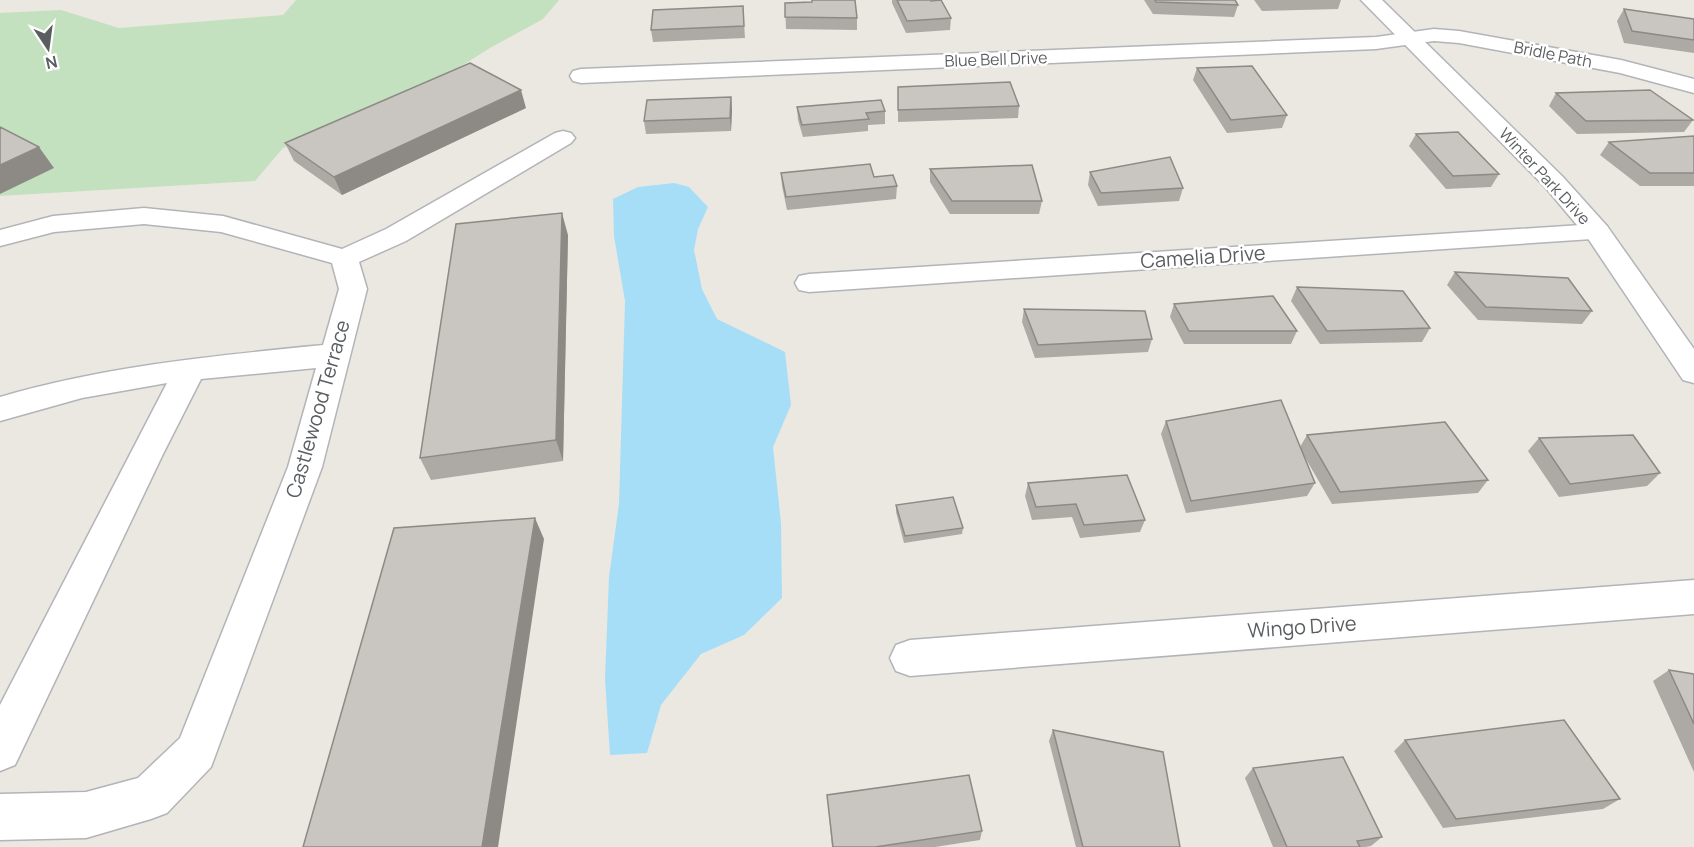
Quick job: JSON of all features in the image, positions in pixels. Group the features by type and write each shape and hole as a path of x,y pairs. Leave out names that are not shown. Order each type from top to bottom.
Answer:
{"street":[{"name":"Winter Park Drive","path":"1371,0 1554,182 1597,232 1694,372"},
{"name":"Bridle Path","path":"1410,38 1434,35 1459,37 1621,67 1694,86"},
{"name":"Blue Bell Drive","path":"581,76 1364,44 1410,38"},
{"path":"0,238 53,224 144,216 223,224 344,258 396,235 563,138"},
{"name":"Camelia Drive","path":"809,283 1597,232"},
{"name":"Castlewood Terrace","path":"11,825 86,815 151,797 196,752 305,467 353,289 344,258"},
{"path":"0,409 44,394 191,369 335,355"},
{"path":"0,750 146,454 191,369"},
{"name":"Wingo Drive","path":"910,658 1694,597"}],"green space":[{"path":"296,0 559,0 543,19 490,48 430,86 359,119 283,148 255,181 0,196 0,13 61,10 119,28 283,15"}],"water":[{"path":"674,183 689,187 708,207 698,229 694,250 702,289 717,319 785,352 791,405 773,447 781,523 782,598 744,635 701,654 661,705 647,753 610,755 605,679 609,577 619,504 625,301 614,236 613,199 638,187"}],"building":[{"path":"812,0 855,0 857,18 785,17 785,3 812,2"},
{"path":"897,0 941,0 951,18 907,21"},
{"path":"1155,0 1235,0 1238,5 1156,2"},
{"path":"743,6 744,26 651,30 653,10"},
{"path":"1624,9 1694,19 1694,40 1632,31"},
{"path":"470,63 521,90 334,177 285,143"},
{"path":"1252,66 1287,115 1231,120 1197,68"},
{"path":"1010,82 1019,106 898,110 898,87"},
{"path":"1650,90 1693,120 1586,121 1556,93"},
{"path":"731,97 730,118 644,121 647,100"},
{"path":"881,100 885,111 866,113 869,119 802,125 797,107"},
{"path":"0,127 39,147 0,165"},
{"path":"1458,132 1499,174 1453,176 1416,134"},
{"path":"1694,136 1694,173 1650,173 1609,142"},
{"path":"1170,157 1183,188 1101,193 1090,172"},
{"path":"870,164 874,177 893,175 897,186 786,197 781,173"},
{"path":"1032,165 1042,201 952,201 930,169"},
{"path":"562,213 556,440 420,458 456,224"},
{"path":"1455,272 1568,278 1592,311 1486,307"},
{"path":"1297,287 1403,291 1430,328 1327,331"},
{"path":"1273,296 1297,331 1189,331 1174,304"},
{"path":"1024,309 1145,311 1152,339 1038,345"},
{"path":"1281,400 1315,483 1191,501 1166,421"},
{"path":"1445,422 1488,480 1340,492 1307,435"},
{"path":"1633,435 1660,473 1570,484 1539,438"},
{"path":"1127,475 1145,520 1084,525 1076,504 1036,507 1028,483"},
{"path":"953,497 963,528 905,536 896,505"},
{"path":"535,518 482,847 303,847 394,528"},
{"path":"1669,670 1694,674 1694,724"},
{"path":"1564,720 1620,799 1456,819 1405,740"},
{"path":"1053,730 1163,752 1180,847 1083,847"},
{"path":"1343,757 1382,837 1357,841 1360,847 1287,847 1253,768"},
{"path":"969,775 982,831 875,847 833,847 827,795"}]}
